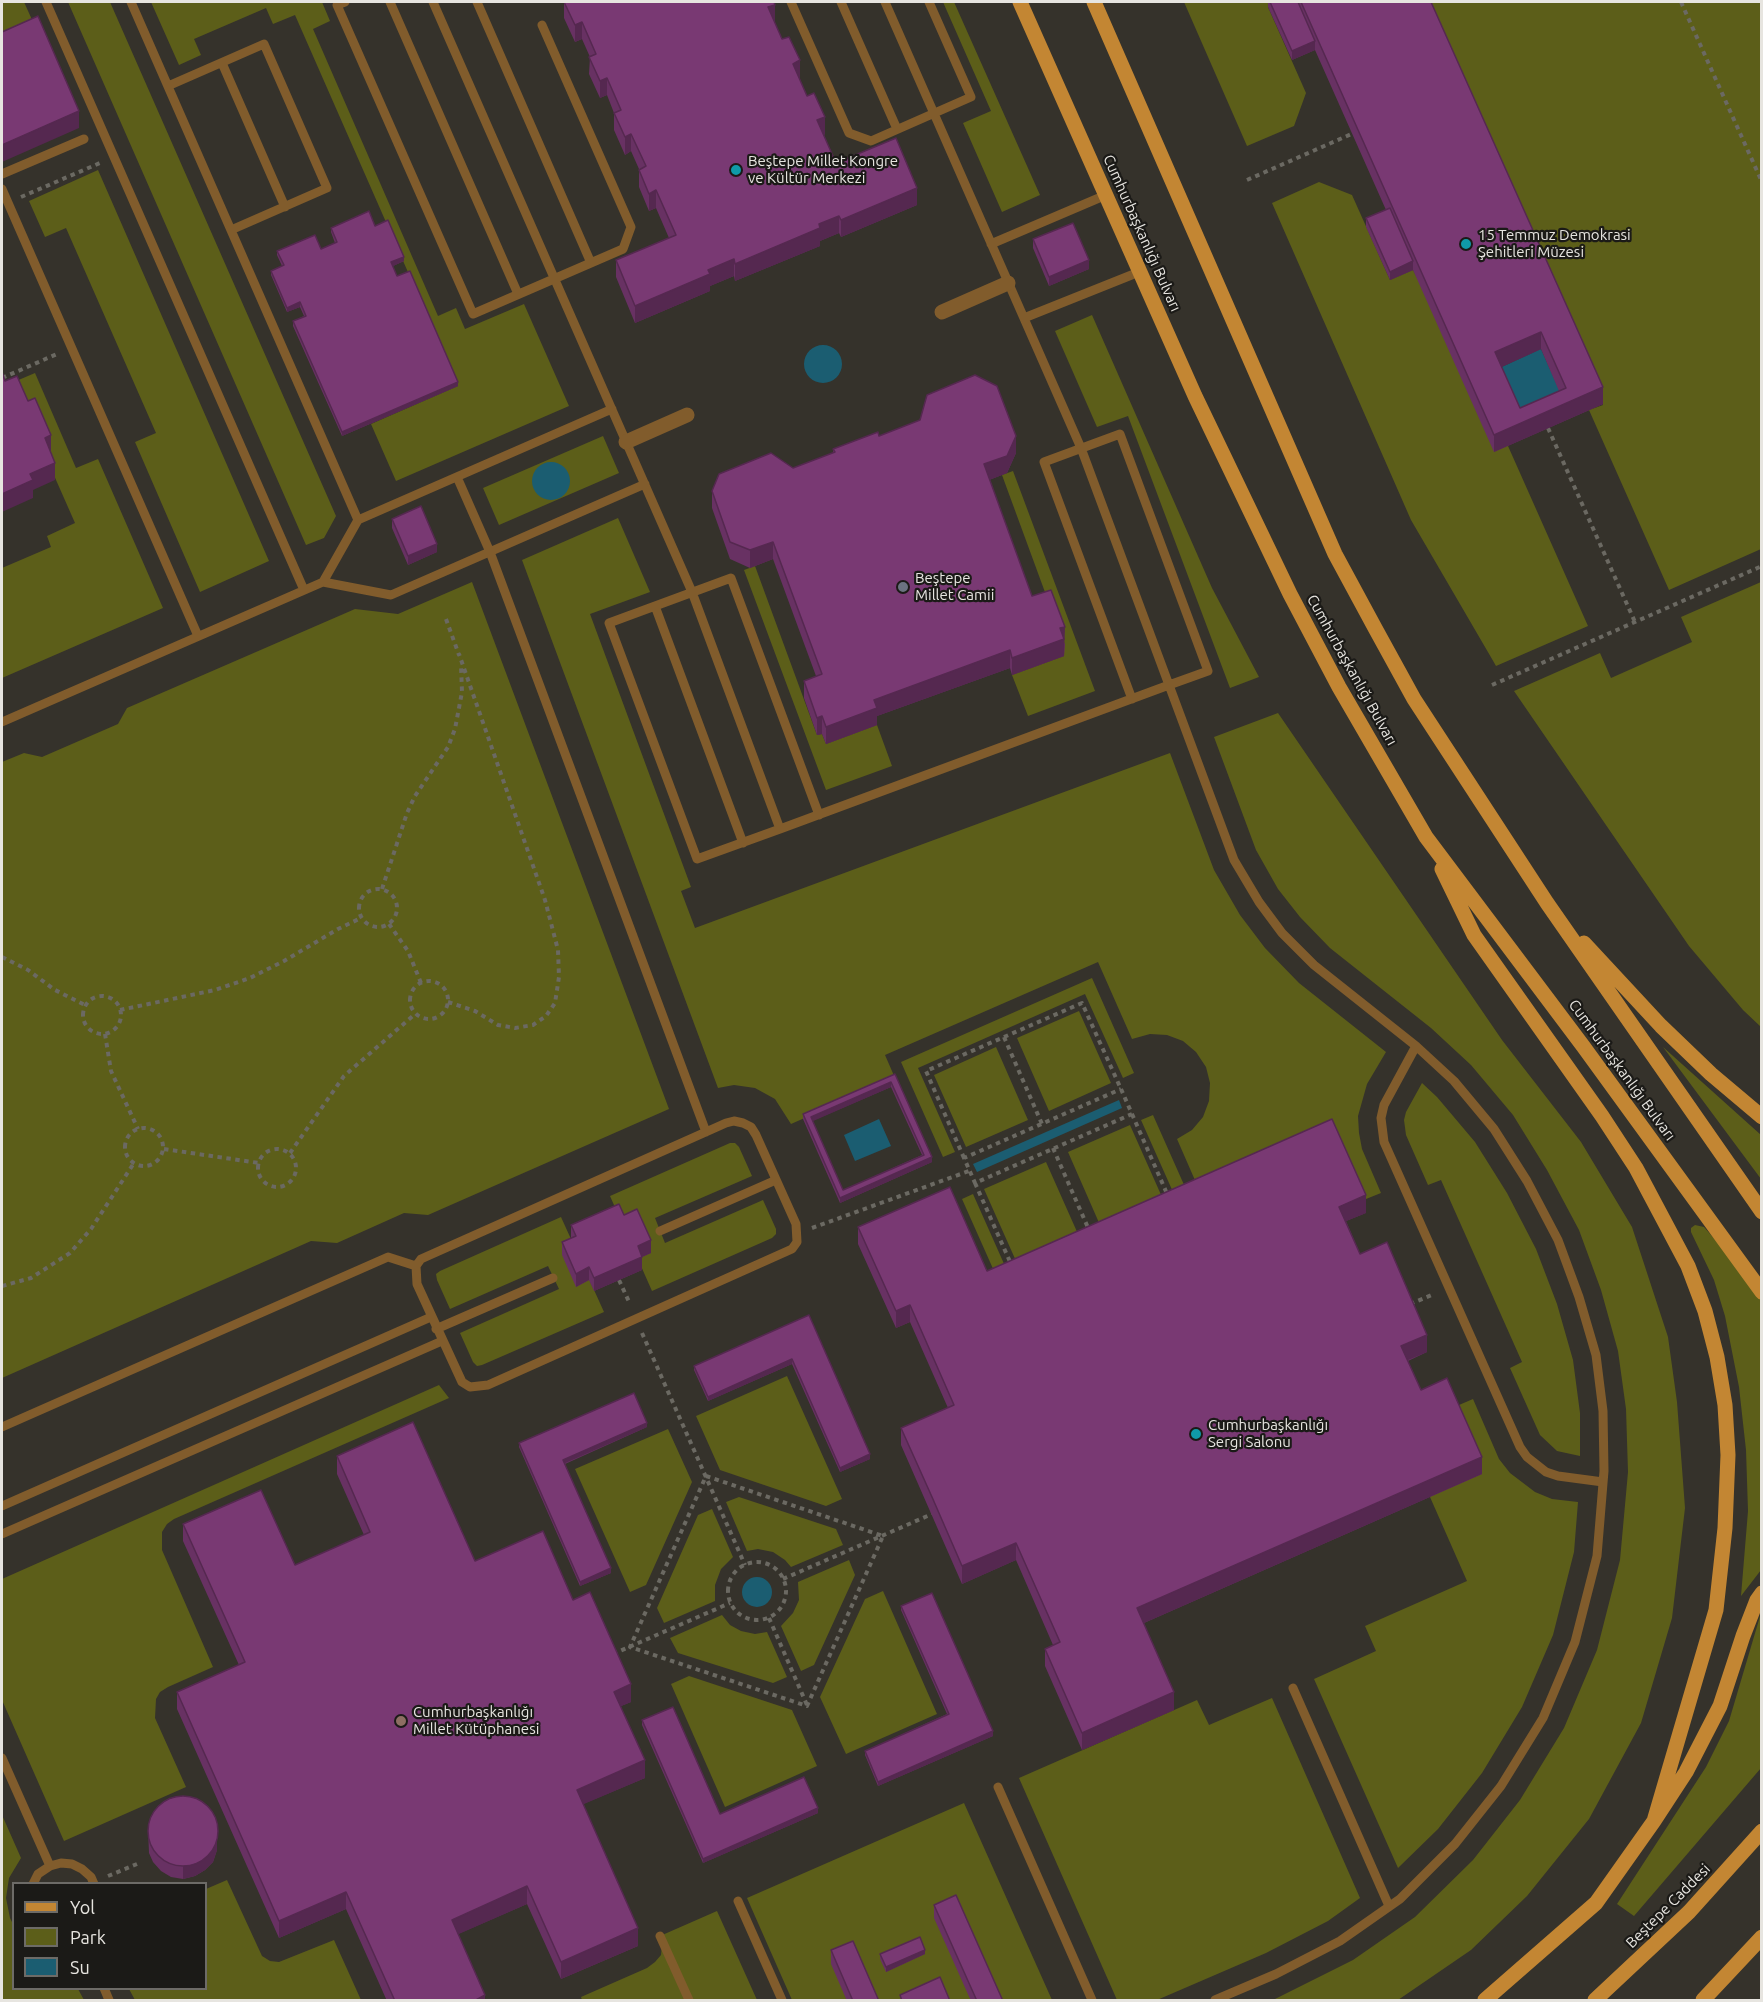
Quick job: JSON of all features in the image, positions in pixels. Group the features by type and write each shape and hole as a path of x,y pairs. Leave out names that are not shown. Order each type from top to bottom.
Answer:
{"main road":[{"name":"Cumhurbaşkanlığı Bulvarı","path":"1020,2 1195,396 1290,594 1338,687 1426,837 1583,1046 1761,1292"},
{"path":"1094,2 1335,554 1414,699 1547,903 1761,1212"},
{"path":"1426,837 1474,935 1636,1168 1688,1266 1705,1311 1717,1357 1725,1405 1728,1455 1725,1528 1716,1610 1654,1821"},
{"path":"1547,903 1661,1026 1711,1074 1761,1117"},
{"path":"1485,2001 1596,1903 1654,1821 1686,1772 1720,1706 1750,1618 1761,1593"},
{"name":"Beştepe Caddesi","path":"1595,2001 1689,1912 1761,1832"},
{"path":"1703,2001 1761,1937"}],"street":[{"path":"942,312 1008,283"},
{"path":"626,442 687,415"}],"lane":[{"path":"46,2 304,590"},
{"path":"130,2 358,520"},
{"path":"345,2 337,5 472,314 623,249 631,227 542,25"},
{"path":"390,2 518,294"},
{"path":"433,2 692,592 780,829"},
{"path":"477,2 591,262"},
{"path":"791,2 849,133 871,141 971,97 929,2"},
{"path":"841,2 897,129"},
{"path":"885,2 1082,448 1234,860 1259,902 1282,933 1314,965 1416,1046 1454,1081 1494,1129 1527,1181 1558,1240 1579,1297 1596,1355 1603,1411 1603,1482 1597,1556 1575,1642 1543,1718 1501,1786 1455,1844 1400,1899 1340,1941 1276,1974 1215,2001"},
{"path":"168,86 264,44 327,188 231,230"},
{"path":"222,63 285,207"},
{"path":"2,174 84,139"},
{"path":"2,189 198,636"},
{"path":"991,244 1106,195"},
{"path":"1024,318 1139,272"},
{"path":"323,582 358,520 612,409"},
{"path":"819,815 731,578 609,623 697,860 819,815 1208,671 1120,434 1044,462 1132,699"},
{"path":"457,477 490,552 706,1132"},
{"path":"2,722 323,582 391,595 645,484"},
{"path":"655,606 743,843"},
{"path":"1416,1046 1384,1105 1382,1130 1384,1142 1520,1447 1527,1457 1546,1472 1558,1476 1603,1482"},
{"path":"735,1121 750,1127 756,1135 776,1180 798,1233 797,1242 784,1255 488,1385 470,1387 462,1382 417,1284 416,1266 429,1254 735,1121"},
{"path":"660,1231 776,1180"},
{"path":"2,1427 388,1257 416,1266"},
{"path":"436,1329 553,1278"},
{"path":"2,1506 431,1317"},
{"path":"2,1534 442,1341"},
{"path":"1293,1688 1389,1906"},
{"path":"2,1758 50,1866"},
{"path":"998,1787 1092,2001"},
{"path":"34,1882 38,1874 50,1866 61,1863 72,1864 82,1869 94,1882"},
{"path":"738,1901 782,2001"},
{"path":"660,1936 689,2001"}],"path":[{"path":"1681,2 1761,182"},
{"path":"1247,180 1361,130"},
{"path":"26,195 95,165"},
{"path":"2,378 71,348"},
{"path":"1548,428 1635,622"},
{"path":"1492,685 1761,566"},
{"path":"446,619 548,909 558,950 559,977 555,1003 546,1016 532,1025 515,1028 498,1025 475,1011 448,1002"},
{"path":"382,889 415,795 448,747 455,729 462,692 459,654"},
{"path":"382,889 393,895 397,914 389,924 371,926 361,918 359,906 364,895 369,891 382,889"},
{"path":"120,1010 214,990 250,978 361,918"},
{"path":"389,924 408,951 421,983"},
{"path":"2,957 28,970 55,990 85,1005"},
{"path":"428,981 445,989 448,1002 443,1013 438,1017 426,1019 415,1014 409,1003 416,986 428,981"},
{"path":"94,997 107,997 118,1004 120,1010 120,1023 105,1034 93,1032 84,1023 85,1005 94,997"},
{"path":"1013,1269 926,1071 1082,1003 1170,1201"},
{"path":"290,1153 344,1076 415,1014"},
{"path":"105,1034 111,1071 138,1129"},
{"path":"1004,1037 1042,1124"},
{"path":"964,1158 1121,1089"},
{"path":"975,1183 1132,1114"},
{"path":"145,1127 157,1132 164,1149 158,1161 147,1166 135,1163 126,1154 125,1148 128,1136 145,1127"},
{"path":"1053,1148 1092,1235"},
{"path":"164,1149 259,1163"},
{"path":"272,1149 284,1150 294,1158 297,1171 291,1182 273,1187 262,1181 258,1169 259,1163 261,1157 272,1149"},
{"path":"2,1286 31,1278 70,1252 91,1228 135,1163"},
{"path":"798,1233 969,1171"},
{"path":"619,1280 745,1565"},
{"path":"1407,1305 1448,1287"},
{"path":"706,1476 883,1536"},
{"path":"630,1647 706,1476"},
{"path":"783,1579 932,1515"},
{"path":"807,1706 883,1536"},
{"path":"767,1564 783,1579 786,1587 784,1602 769,1618 754,1620 747,1618 730,1603 728,1594 732,1577 745,1565 767,1564"},
{"path":"611,1655 730,1603"},
{"path":"769,1618 807,1706"},
{"path":"630,1647 807,1706"},
{"path":"96,1882 137,1864"}],"green space":[{"path":"2,2 24,2 38,33 2,49"},
{"path":"68,2 110,2 336,516 324,538 306,545"},
{"path":"151,2 322,2 330,21 313,29 438,316 456,308 465,329 524,304 569,406 396,481 371,424 458,386 295,15 273,24 266,8 194,39 201,55 179,65"},
{"path":"943,2 954,2 1040,195 1002,212 963,123 991,111"},
{"path":"1184,2 1281,2 1268,7 1306,93 1294,126 1247,146"},
{"path":"1424,2 1761,2 1761,549 1669,590 1589,410 1603,405"},
{"path":"98,170 269,561 200,592 135,442 156,433 66,228 45,237 29,201"},
{"path":"1319,182 1352,195 1390,280 1413,270 1508,446 1588,626 1496,666 1411,520 1272,203"},
{"path":"1092,315 1212,588 1259,677 1230,688 1128,416 1097,427 1055,331"},
{"path":"35,373 76,468 98,459 163,608 2,678 2,568 51,547 47,536 75,523 45,455 2,387"},
{"path":"603,436 619,473 499,525 483,488"},
{"path":"1013,471 1095,691 1028,716 1012,675 1064,656 1060,646 1064,644 1002,475"},
{"path":"618,518 650,592 590,614 691,887 681,891 695,928 1170,753 1214,870 1240,915 1265,948 1299,983 1386,1052 1367,1084 1358,1116 1362,1149 1381,1193 1361,1201 1201,1194 1177,1139 1192,1130 1203,1117 1209,1101 1210,1083 1206,1067 1196,1052 1183,1041 1167,1035 1150,1034 1132,1039 1098,962 885,1055 895,1078 791,1124 775,1099 755,1088 734,1085 718,1088 522,560"},
{"path":"755,566 817,735 822,734 826,744 877,725 892,766 826,790 744,570"},
{"path":"472,582 669,1109 428,1215 404,1213 337,1243 311,1241 2,1378 2,762 24,753 42,757 118,724 127,708 355,609 398,614"},
{"path":"1761,582 1761,1027 1743,1010 1689,946 1514,691 1600,653 1611,678 1692,642 1681,617"},
{"path":"1278,713 1502,1040 1581,1142 1632,1227 1668,1337 1677,1402 1685,1508 1672,1618 1641,1723 1589,1819 1527,1896 1471,1950 1398,2000 1273,2000 1353,1960 1415,1917 1473,1860 1520,1800 1564,1728 1597,1650 1620,1560 1628,1472 1626,1409 1618,1351 1601,1290 1579,1230 1547,1170 1513,1115 1471,1065 1431,1028 1330,948 1300,917 1278,889 1256,850 1214,737"},
{"path":"1092,978 1134,1073 1123,1078 1085,994 918,1068 955,1152 943,1157 901,1062"},
{"path":"1079,1011 1111,1083 1049,1111 1017,1038"},
{"path":"996,1047 1028,1120 966,1147 934,1075"},
{"path":"1663,1047 1761,1135 1761,1179"},
{"path":"1422,1083 1437,1097 1475,1142 1507,1193 1536,1249 1557,1304 1573,1360 1580,1413 1580,1456 1557,1451 1540,1435 1510,1368 1522,1362 1441,1180 1428,1185 1406,1135 1404,1120 1406,1112"},
{"path":"1153,1115 1185,1187 1173,1192 1141,1120"},
{"path":"1130,1125 1162,1197 1100,1225 1068,1152"},
{"path":"730,1143 735,1143 739,1147 752,1176 655,1218 665,1243 763,1200 776,1234 772,1238 652,1291 610,1196"},
{"path":"1046,1162 1078,1234 1016,1261 984,1189"},
{"path":"973,1194 1005,1266 994,1271 962,1199"},
{"path":"561,1217 604,1312 477,1366 460,1333 559,1289 548,1266 450,1309 436,1274"},
{"path":"1695,1225 1704,1227 1761,1292 1761,1570 1741,1596 1748,1511 1746,1450 1739,1387 1725,1316 1714,1280 1691,1232 1691,1228"},
{"path":"787,1376 842,1499 826,1506 720,1470 696,1416"},
{"path":"439,1385 449,1398 167,1524 162,1532 162,1550 213,1667 168,1687 160,1692 156,1699 155,1718 186,1787 64,1841 2,1700 2,1579"},
{"path":"1473,1399 1499,1459 1510,1473 1535,1492 1552,1499 1578,1502 1574,1552 1553,1635 1522,1707 1482,1773 1438,1829 1398,1868 1314,1679 1376,1651 1365,1626 1467,1581 1430,1497 1452,1408"},
{"path":"668,1429 692,1482 646,1585 630,1592 575,1469"},
{"path":"739,1497 836,1529 843,1545 791,1567 773,1552 758,1549 747,1551 726,1502"},
{"path":"712,1509 733,1557 721,1569 715,1585 715,1601 664,1623 657,1608 698,1515"},
{"path":"849,1560 855,1575 814,1665 801,1671 781,1626 793,1613 799,1600 798,1582"},
{"path":"883,1591 937,1714 846,1754 820,1697 865,1599"},
{"path":"1761,1613 1761,1768 1634,1916 1617,1904 1706,1767 1729,1721"},
{"path":"722,1615 730,1625 741,1631 755,1634 767,1632 787,1677 773,1683 678,1653 670,1638"},
{"path":"689,1676 792,1710 817,1766 725,1807 671,1684"},
{"path":"1272,1698 1360,1898 1328,1921 1266,1953 1157,2000 1117,2000 1019,1778 1197,1700 1209,1725"},
{"path":"964,1803 1052,2000 792,2000 747,1898"},
{"path":"2,1815 21,1858 9,1878 6,1898 12,1922 12,1990 79,1990 84,2000 2,2000"},
{"path":"227,1880 262,1956 270,1961 279,1962 334,1940 361,2000 135,2000 130,1990 207,1990 207,1889"},
{"path":"717,1911 757,2000 582,2000 581,1997 647,1968 655,1962 661,1955 660,1936"}],"water":[{"path":"823,345 836,351 842,364 836,377 823,383 810,377 804,364 810,351"},
{"path":"1541,349 1566,405 1520,426 1495,370"},
{"path":"551,462 565,467 570,481 565,495 551,500 537,495 532,481 537,467"},
{"path":"1119,1100 1122,1108 977,1172 973,1164"},
{"path":"879,1119 891,1146 855,1161 844,1135"},
{"path":"757,1577 768,1581 772,1592 768,1603 757,1607 746,1603 742,1592 746,1581"}],"building":[{"name":"Beştepe Millet Kongre ve Kültür Merkezi","path":"564,2 774,2 775,5 768,7 782,39 789,37 800,60 793,64 807,96 814,93 825,117 817,120 836,163 896,138 917,188 841,220 839,216 819,224 820,228 735,264 734,259 708,270 710,274 635,306 616,260 676,235 656,190 649,194 639,170 646,166 631,134 625,137 614,113 621,110 607,78 600,81 589,57 596,54 582,22 575,25"},
{"path":"1270,2 1298,2 1315,41 1292,51"},
{"name":"15 Temmuz Demokrasi Şehitleri Müzesi","path":"1301,2 1431,2 1603,387 1494,435","holes":["1541,332 1566,388 1520,408 1495,352"]},
{"path":"38,16 79,111 2,145 2,32"},
{"path":"1390,208 1413,261 1390,272 1366,218"},
{"path":"369,211 375,226 388,220 404,257 391,262 397,276 410,271 458,382 342,432 293,321 306,316 300,302 287,308 271,271 284,265 277,251 315,235 321,249 337,242 331,228"},
{"path":"1073,223 1089,260 1049,277 1033,239"},
{"path":"2,372 5,381 17,376 28,401 35,398 51,435 45,438 55,463 30,474 33,480 2,494"},
{"name":"Beştepe Millet Camii","path":"975,375 997,386 1016,436 1007,456 984,464 1032,596 1051,590 1065,627 1060,628 1064,639 1012,658 1010,650 874,700 877,708 826,727 822,716 817,718 804,681 822,674 773,542 750,550 730,542 712,491 719,474 771,453 793,468 835,452 833,449 878,432 879,436 920,420 927,395"},
{"path":"421,506 437,544 408,556 392,519"},
{"path":"895,1074 932,1157 840,1198 803,1114","holes":["891,1082 924,1155 843,1190 811,1117"]},
{"name":"Cumhurbaşkanlığı Sergi Salonu","path":"1332,1119 1366,1195 1339,1207 1360,1254 1387,1242 1427,1335 1401,1346 1421,1390 1447,1378 1482,1457 1137,1608 1174,1692 1082,1733 1045,1649 1060,1642 1016,1543 962,1566 901,1428 954,1405 910,1305 896,1311 858,1227 950,1187 987,1271"},
{"path":"619,1204 624,1215 637,1209 651,1240 638,1246 642,1257 594,1278 589,1267 576,1274 562,1242 576,1236 571,1225"},
{"path":"809,1315 870,1454 840,1468 792,1359 708,1397 694,1366"},
{"path":"634,1393 647,1423 563,1460 611,1568 580,1582 519,1443"},
{"name":"Cumhurbaşkanlığı Millet Kütüphanesi","path":"413,1422 475,1561 543,1531 573,1600 590,1592 631,1684 614,1692 645,1760 577,1790 638,1928 561,1962 527,1886 452,1920 485,1995 474,2001 395,2001 346,1892 279,1921 177,1692 245,1662 183,1524 261,1490 295,1565 370,1532 337,1456"},
{"path":"932,1593 993,1731 878,1782 865,1751 949,1714 901,1606"},
{"path":"673,1707 720,1814 804,1777 818,1808 703,1859 642,1720"},
{"path":"183,1796 202,1802 212,1812 218,1831 212,1850 202,1860 183,1866 164,1860 154,1850 148,1831 154,1812 164,1802"},
{"path":"956,1895 1003,2001 977,2001 934,1905"},
{"path":"920,1937 925,1950 886,1967 880,1954"},
{"path":"853,1941 879,2001 853,2001 831,1950"},
{"path":"940,1977 950,2001 902,2001 900,1995"}],"place":[{"name":"Beştepe Millet Kongre ve Kültür Merkezi","path":"736,170"},
{"name":"15 Temmuz Demokrasi Şehitleri Müzesi","path":"1466,244"},
{"name":"Beştepe Millet Camii","path":"903,587"},
{"name":"Cumhurbaşkanlığı Sergi Salonu","path":"1196,1434"},
{"name":"Cumhurbaşkanlığı Millet Kütüphanesi","path":"401,1721"}]}
